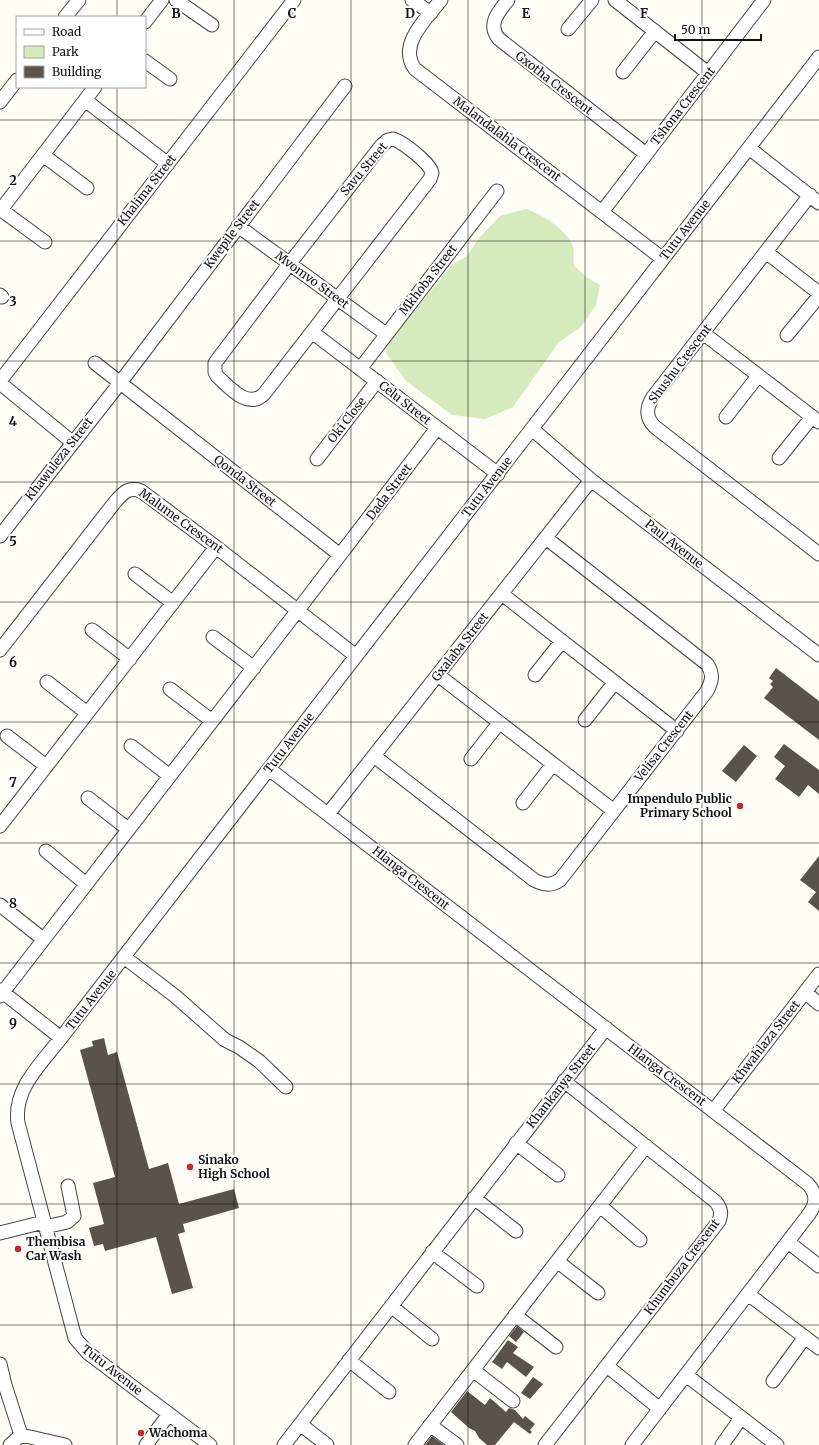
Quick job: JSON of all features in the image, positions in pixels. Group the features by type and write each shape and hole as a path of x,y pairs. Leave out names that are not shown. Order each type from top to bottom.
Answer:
{"street":[{"path":"66,16 78,0"},
{"path":"146,21 162,0"},
{"path":"176,0 212,25"},
{"name":"Khalima Street","path":"0,382 294,0"},
{"path":"412,0 431,13"},
{"name":"Malandalahla Crescent","path":"441,0 409,44 408,56 415,68 663,259"},
{"name":"Gxotha Crescent","path":"508,0 494,21 494,31 499,39 646,154"},
{"path":"568,29 592,0"},
{"path":"615,0 708,73"},
{"name":"Tshona Crescent","path":"602,212 764,0"},
{"path":"623,72 655,31"},
{"name":"Tutu Avenue","path":"210,1445 88,1353 79,1344 71,1329 18,1123 17,1105 24,1087 819,57"},
{"path":"146,62 170,79"},
{"path":"0,102 16,81"},
{"name":"Kwepile Street","path":"120,383 345,86"},
{"path":"44,242 0,210 94,88"},
{"path":"85,100 168,164"},
{"name":"Savu Street","path":"393,139 401,143 429,165 432,173 431,176 339,299 264,394 256,400 248,400 243,397 217,376 215,372 215,363 218,358 380,146 388,140 393,139"},
{"path":"749,148 814,199"},
{"path":"43,155 87,188"},
{"name":"Mkhoba Street","path":"360,368 497,191"},
{"name":"Shushu Crescent","path":"814,199 766,252 703,333 650,402 647,415 650,423 819,554"},
{"name":"Mvomvo Street","path":"238,226 386,334"},
{"path":"766,252 819,295 787,335"},
{"name":"Celu Street","path":"312,332 498,474"},
{"path":"703,333 816,420 779,458"},
{"name":"Qonda Street","path":"95,363 340,555"},
{"path":"726,416 758,376"},
{"name":"Oki Close","path":"317,459 376,381"},
{"path":"0,382 72,442"},
{"name":"Khawuleza Street","path":"0,536 72,442 120,383"},
{"name":"Dada Street","path":"340,555 437,428"},
{"name":"Paul Avenue","path":"532,429 591,480 819,655"},
{"name":"Gxalaba Street","path":"328,814 591,480"},
{"name":"Malume Crescent","path":"0,650 115,502 131,488 141,491 216,547 356,656"},
{"name":"Velisa Crescent","path":"374,756 534,880 546,885 560,880 677,731 709,686 712,676 711,669 707,664 546,538"},
{"path":"2,820 130,659 216,547"},
{"path":"61,1038 1,993 340,555"},
{"path":"135,574 173,603"},
{"path":"502,594 677,731"},
{"path":"92,630 130,659"},
{"path":"212,637 254,668"},
{"path":"535,675 562,641"},
{"path":"438,675 614,810"},
{"path":"47,682 87,713"},
{"path":"585,720 615,682"},
{"path":"170,689 212,721"},
{"path":"471,759 499,723"},
{"path":"7,736 46,766"},
{"path":"131,746 170,776"},
{"path":"523,803 553,764"},
{"name":"Hlanga Crescent","path":"269,769 714,1110 808,1184 815,1193 813,1208 632,1445"},
{"path":"88,798 128,829"},
{"path":"46,851 86,884"},
{"path":"0,905 43,939"},
{"path":"124,957 175,996 225,1040 259,1061 286,1087"},
{"name":"Khwahlaza Street","path":"714,1110 819,974"},
{"path":"804,992 819,1004"},
{"name":"Khankanya Street","path":"284,1445 606,1028"},
{"name":"Khumbuza Crescent","path":"545,1445 719,1221 721,1216 716,1202 564,1081"},
{"path":"516,1143 558,1175"},
{"path":"415,1445 646,1146"},
{"path":"0,1233 67,1222 74,1216 68,1186"},
{"path":"474,1198 516,1231"},
{"path":"600,1206 640,1240"},
{"path":"788,1242 819,1266"},
{"path":"432,1252 477,1286"},
{"path":"557,1261 598,1293"},
{"path":"748,1294 819,1348"},
{"path":"390,1306 432,1339"},
{"path":"515,1315 556,1347"},
{"path":"773,1381 805,1337"},
{"path":"349,1360 389,1392"},
{"path":"0,1364 2,1386 21,1435"},
{"path":"607,1366 660,1409"},
{"path":"473,1370 513,1401"},
{"path":"686,1375 777,1445"},
{"path":"146,1445 169,1414"},
{"path":"722,1445 741,1418"},
{"path":"300,1424 327,1445"},
{"path":"430,1425 457,1445"},
{"path":"10,1445 21,1435"},
{"path":"21,1435 65,1445"}],"green space":[{"path":"526,209 552,222 568,238 573,246 574,266 588,278 600,285 596,305 580,328 559,342 513,407 485,419 452,415 406,381 386,353 388,342 453,264 467,256 480,237 500,216"}],"building":[{"path":"776,668 819,701 819,740 764,698 773,687 770,684 773,681 769,678"},
{"path":"784,744 819,770 819,794 808,785 799,797 775,779 785,766 774,757"},
{"path":"744,745 757,756 736,782 722,771"},
{"path":"819,856 819,911 808,902 816,892 800,880"},
{"path":"104,1038 108,1055 117,1052 149,1169 168,1163 179,1204 234,1189 239,1208 183,1224 185,1232 178,1234 193,1288 172,1294 156,1237 105,1251 103,1244 94,1246 89,1228 104,1224 93,1183 115,1177 80,1050 93,1046 92,1041"},
{"path":"517,1326 524,1332 516,1342 509,1336"},
{"path":"508,1340 518,1347 513,1353 534,1367 526,1377 507,1362 502,1369 492,1362"},
{"path":"533,1377 543,1384 530,1399 521,1393"},
{"path":"467,1391 485,1405 490,1398 506,1412 509,1408 515,1410 523,1419 525,1416 535,1424 530,1430 532,1432 530,1434 514,1422 495,1445 487,1445 479,1438 475,1431 469,1428 451,1412"},
{"path":"432,1436 444,1445 425,1445"}],"place":[{"name":"Impendulo Public Primary School","path":"740,806"},
{"name":"Sinako High School","path":"190,1167"},
{"name":"Thembisa Car Wash","path":"18,1249"},
{"name":"Wachoma","path":"141,1433"}]}
